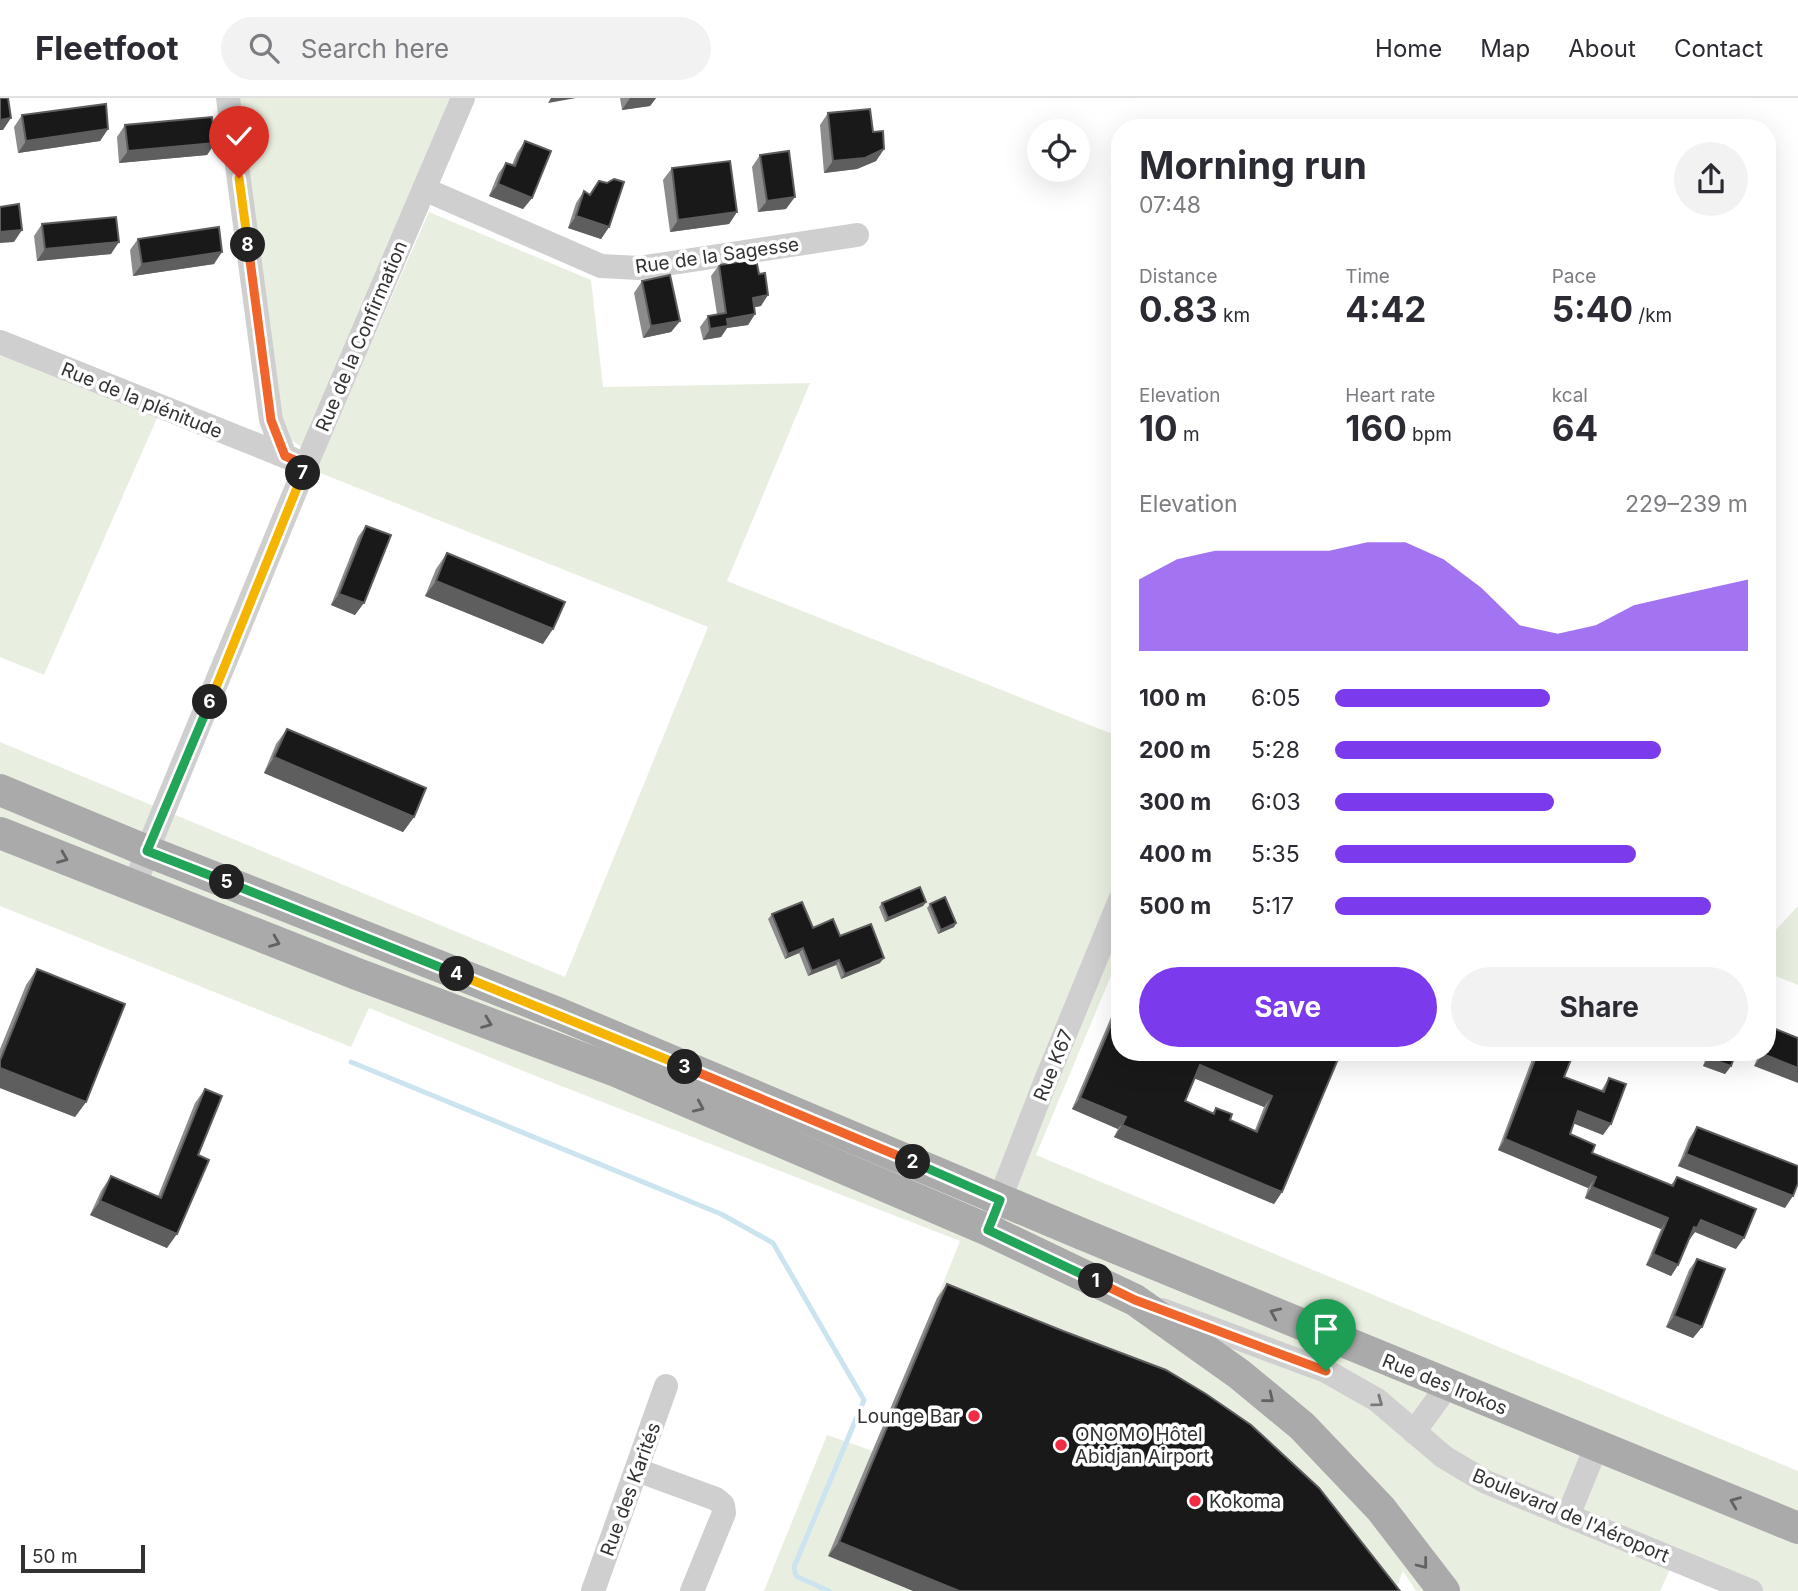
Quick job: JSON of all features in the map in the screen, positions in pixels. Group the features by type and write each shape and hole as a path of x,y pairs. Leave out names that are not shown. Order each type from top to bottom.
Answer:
{"main road":[{"name":"Rue des Irokos","path":"0,790 572,1020 1092,1239 1798,1528"},
{"path":"0,833 357,974 616,1072 988,1230 1135,1300 1239,1374 1303,1426 1381,1509 1444,1591"},
{"path":"1076,1271 1092,1239"}],"street":[{"path":"228,98 271,420 296,460"},
{"name":"Rue de la Confirmation","path":"135,886 296,460 424,189 463,98"},
{"name":"Rue de la Sagesse","path":"424,189 601,266 639,268 857,235"},
{"name":"Rue de la plénitude","path":"0,342 296,460"},
{"name":"Rue K67","path":"988,1230 1111,922"},
{"name":"Boulevard de l'Aéroport","path":"1135,1300 1326,1371 1377,1400 1444,1457 1486,1482 1751,1591"},
{"path":"1414,1432 1448,1385"},
{"name":"Rue des Karités","path":"593,1591 666,1386"},
{"path":"1568,1516 1596,1447"},
{"path":"637,1469 716,1499 723,1505 724,1513 692,1591"}],"green space":[{"path":"233,98 454,98 303,448 285,436"},
{"path":"429,212 591,280 603,387 810,383 727,581 1111,733 1111,976 1036,1155 1798,1471 1798,1591 1725,1591 1670,1569 1660,1591 1416,1591 1403,1571 1395,1591 937,1298 960,1241 538,1077 369,1008 351,1047 0,906 0,742 565,977 708,627 315,471"},
{"path":"0,349 158,416 44,675 0,657"},
{"path":"1798,906 1798,985 1776,976 1776,930"},
{"path":"827,1435 873,1451 829,1556 913,1591 764,1591"}],"building":[{"path":"0,98 8,98 11,118 0,120"},
{"path":"106,104 108,129 26,141 22,115"},
{"path":"870,109 873,132 883,131 884,149 865,158 833,161 828,113"},
{"path":"212,117 215,143 128,151 125,125"},
{"path":"525,141 551,151 532,198 498,184 506,163 515,166"},
{"path":"789,151 795,197 767,201 760,155"},
{"path":"730,161 737,212 678,220 672,168"},
{"path":"614,179 624,182 609,227 576,216 584,191 590,195 599,181 607,183"},
{"path":"19,204 22,230 0,232 0,207"},
{"path":"116,217 119,242 45,249 42,224"},
{"path":"219,227 222,252 142,264 138,239"},
{"path":"756,259 759,274 765,273 768,295 753,298 755,314 727,319 728,326 710,329 708,316 726,313 719,265"},
{"path":"670,275 680,321 651,326 642,281"},
{"path":"366,526 391,535 364,603 339,594"},
{"path":"447,553 565,602 553,629 436,581"},
{"path":"287,729 426,788 414,817 274,757"},
{"path":"920,887 926,902 888,918 882,903"},
{"path":"945,897 956,923 941,930 930,904"},
{"path":"802,902 813,928 833,919 840,936 871,924 884,958 845,974 839,960 812,971 803,948 788,954 772,914"},
{"path":"37,969 125,1004 86,1102 0,1068 0,1061"},
{"path":"1111,1025 1111,1061 1337,1061 1282,1192 1122,1125 1126,1117 1080,1098","holes":["1200,1065 1272,1096 1257,1132 1230,1120 1232,1114 1216,1108 1214,1114 1185,1101"]},
{"path":"1776,1029 1798,1038 1798,1068 1776,1059"},
{"path":"1535,1061 1570,1061 1564,1077 1604,1092 1609,1078 1626,1084 1611,1124 1578,1111 1570,1134 1595,1145 1592,1153 1673,1186 1677,1177 1756,1209 1744,1238 1701,1220 1697,1228 1694,1227 1678,1265 1653,1254 1668,1218 1592,1187 1596,1177 1505,1139"},
{"path":"1717,1061 1733,1061 1731,1066"},
{"path":"205,1089 222,1096 198,1155 209,1160 177,1234 100,1201 111,1176 161,1198"},
{"path":"1697,1127 1798,1166 1798,1183 1793,1196 1686,1154"},
{"path":"1697,1259 1725,1269 1702,1327 1674,1316"},
{"name":"ONOMO Hôtel Abidjan Airport","path":"947,1284 1166,1370 1206,1394 1251,1425 1319,1488 1400,1591 959,1591 839,1542"}],"waterway":[{"path":"351,1062 721,1214 773,1243 864,1400 794,1567 796,1576 829,1591"}],"place":[{"name":"Lounge Bar","path":"974,1416"},
{"name":"ONOMO Hôtel Abidjan Airport","path":"1061,1445"},
{"name":"Kokoma","path":"1195,1501"}],"route":[{"path":"239,178 271,420 285,456 306,465 147,851 560,1014 914,1162 1000,1200 988,1230 1135,1300 1326,1371"}]}
